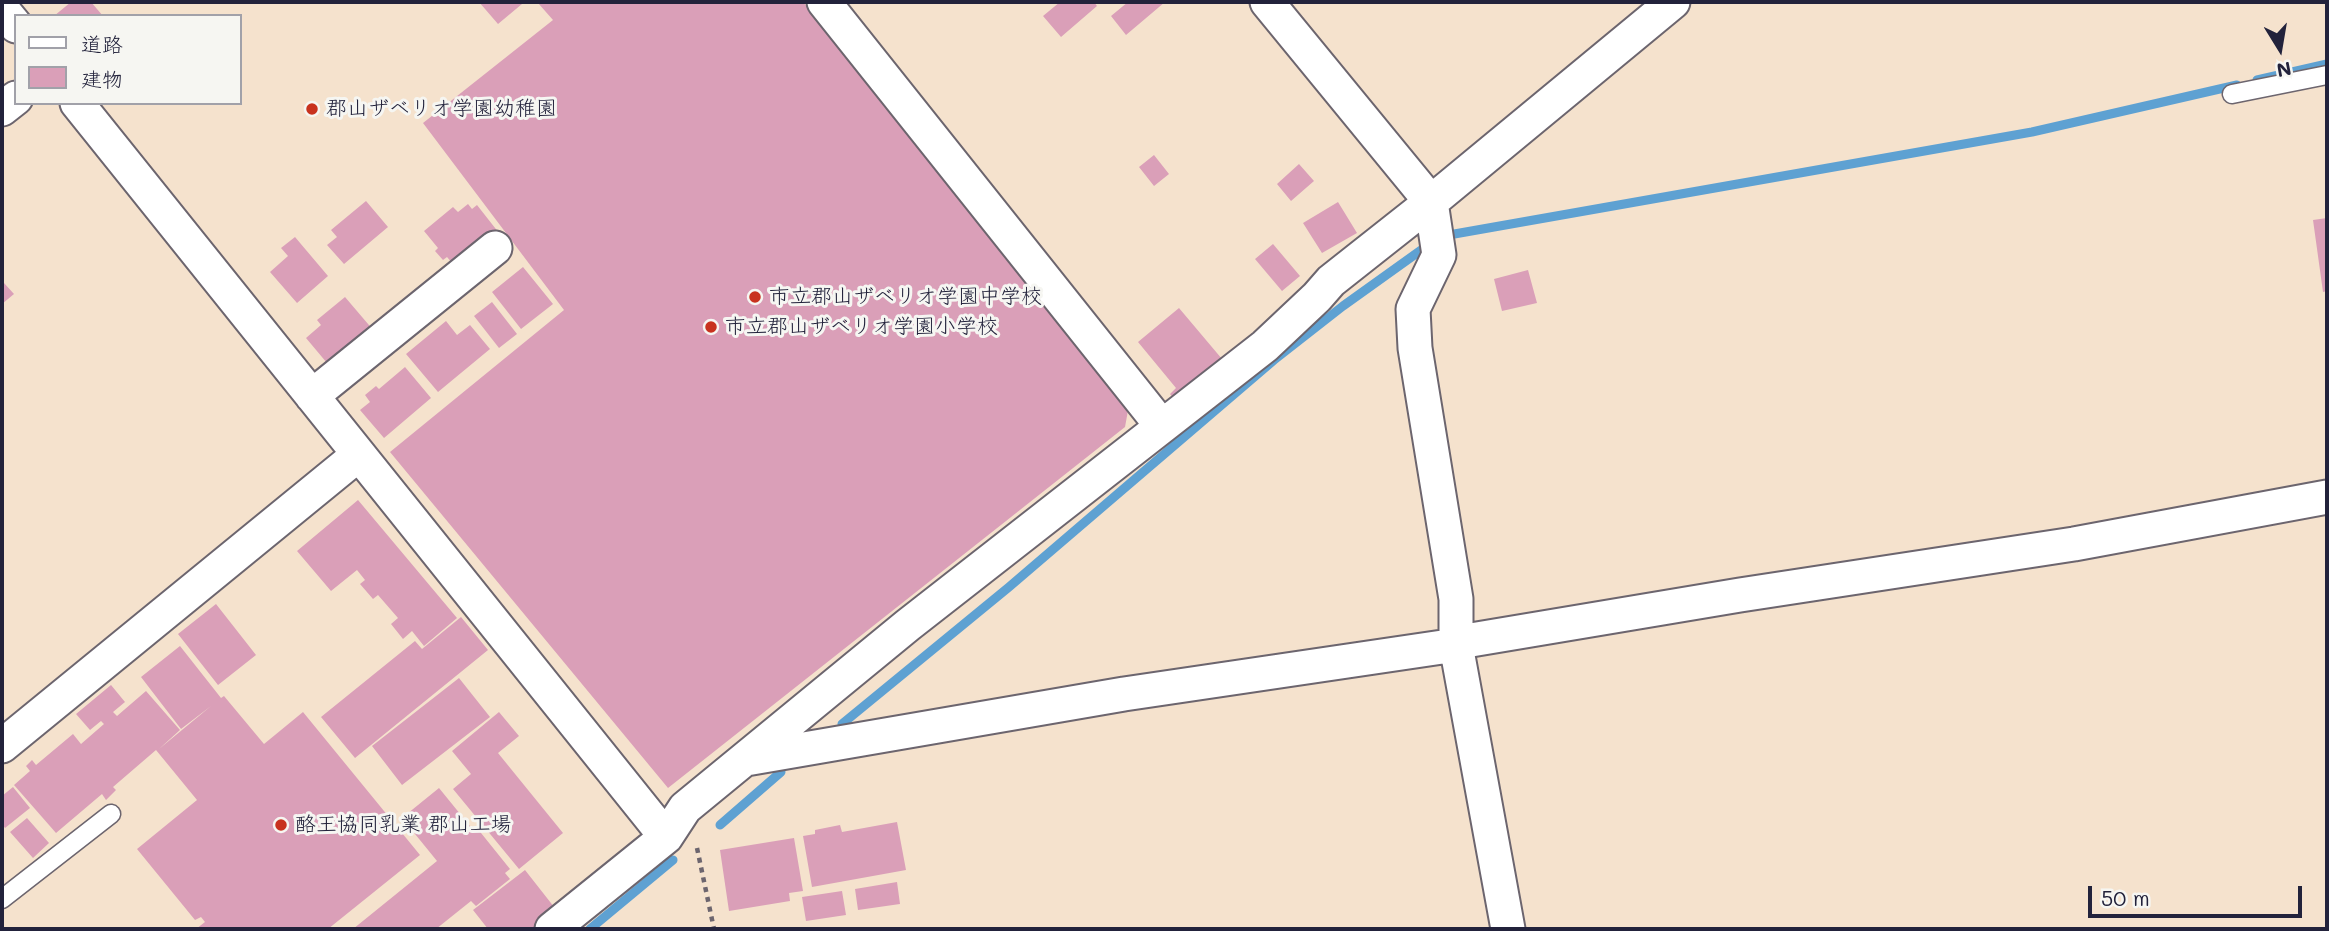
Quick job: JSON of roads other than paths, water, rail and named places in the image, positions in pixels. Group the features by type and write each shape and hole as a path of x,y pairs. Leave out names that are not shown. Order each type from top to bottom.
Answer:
{"street":[{"path":"824,2 1161,425"},
{"path":"1267,2 1432,211 1439,255 1413,309 1415,348 1456,599 1456,645 1508,929"},
{"path":"552,929 666,837 685,808 908,625 1265,346 1331,281 1432,211 1673,2"},
{"path":"2,9 14,24"},
{"path":"79,105 666,837"},
{"path":"312,396 495,248"},
{"path":"2,746 358,455"},
{"path":"746,759 1124,694 1456,645 1471,640 1726,597 2074,544 2327,497"}],"lane":[{"path":"2232,94 2327,75"},
{"path":"2,899 111,814"}],"waterway":[{"path":"2257,80 2327,64"},
{"path":"1443,236 2032,132 2237,85"},
{"path":"842,724 1009,587 1274,360 1431,243"},
{"path":"720,825 781,772"},
{"path":"590,929 673,860"}],"place":[{"name":"郡山ザベリオ学園幼稚園","path":"312,109"},
{"name":"市立郡山ザベリオ学園中学校","path":"755,297"},
{"name":"市立郡山ザベリオ学園小学校","path":"711,327"},
{"name":"酪王協同乳業 郡山工場","path":"281,825"}]}
